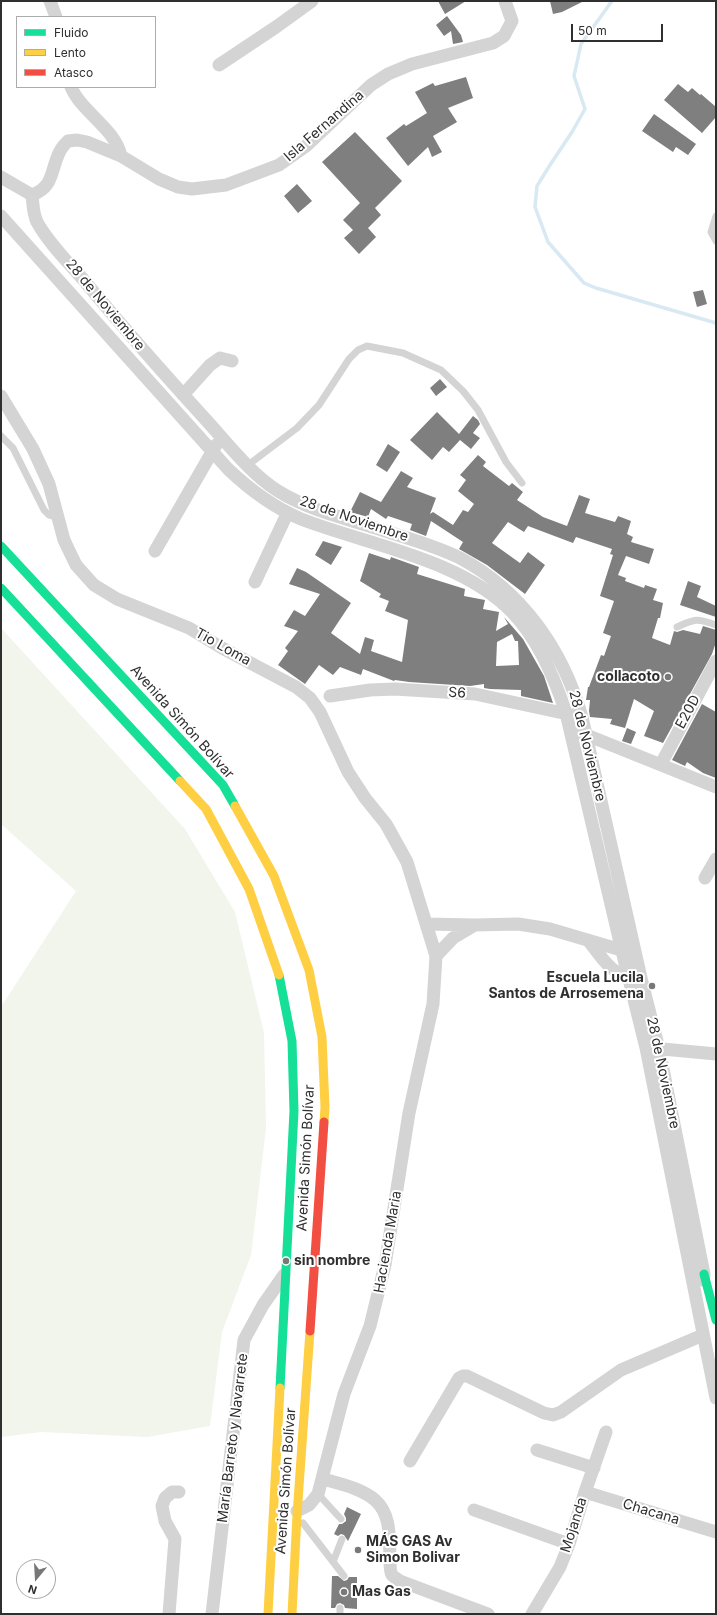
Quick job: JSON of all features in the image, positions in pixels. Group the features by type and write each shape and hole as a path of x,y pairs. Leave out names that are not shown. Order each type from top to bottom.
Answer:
{"highway":[{"name":"Avenida Simón Bolívar","path":"1,546 223,786 274,876 309,970 322,1037 325,1107 297,1513 292,1614"},
{"name":"Avenida Simón Bolívar","path":"1,588 206,809 249,889 280,977 292,1041 294,1111 268,1614"},
{"path":"704,1274 716,1320"}],"street":[{"path":"50,1 56,16"},
{"path":"219,65 276,28 312,1"},
{"name":"Isla Fernandina","path":"32,195 40,192 47,186 60,150 68,141 77,140 87,142 121,156 159,179 178,187 192,189 226,185 279,165 306,146 371,85 388,74 426,60 493,43 504,36 512,21 505,1"},
{"path":"72,88 79,100 117,144 121,156"},
{"path":"1,177 32,195"},
{"name":"28 de Noviembre","path":"32,195 33,208 37,221 48,238 117,321 248,465 277,490 298,501 321,511 439,549 460,558 502,586 521,604 551,646 567,675 582,717 637,956 635,978 659,1049 704,1274 700,1312"},
{"path":"1,216 212,451 247,487 266,502 287,514 317,526 413,555 461,576 497,599 513,613 541,654 560,694 566,713 622,951 635,978 646,1048 716,1398"},
{"path":"104,331 117,321"},
{"path":"183,395 210,365 220,358 232,361"},
{"name":"Tio Loma","path":"1,396 33,449 43,470 49,484 64,540 76,565 94,585 117,599 189,628 222,648 296,687 310,698 320,712 348,772 386,824 407,862 426,924"},
{"path":"154,551 212,451 222,437"},
{"path":"255,582 287,514"},
{"name":"E20D","path":"661,764 716,661"},
{"name":"S6","path":"330,696 370,690 395,689 475,694 582,717"},
{"path":"569,729 585,734 716,787"},
{"path":"705,878 716,859"},
{"path":"426,924 518,924 550,929 637,956"},
{"name":"Hacienda Maria","path":"297,1513 309,1505 318,1494 344,1394 370,1326 386,1265 409,1113 433,1004 436,956 426,924"},
{"path":"436,956 453,938 475,925"},
{"path":"588,940 615,972 635,978"},
{"path":"646,1048 716,1054"},
{"name":"María Barreto y Navarrete","path":"212,1614 244,1340 263,1305 285,1274"},
{"path":"410,1461 459,1378 463,1376 467,1376 544,1413 553,1415 561,1412 621,1370 703,1334"},
{"name":"Mojanda","path":"532,1614 560,1567 606,1432"},
{"path":"537,1450 594,1468"},
{"path":"323,1479 352,1488 374,1499 384,1510 389,1526 390,1566 392,1575 400,1581 488,1614"},
{"path":"169,1614 174,1539 165,1521 162,1506 165,1498 172,1492 179,1492"},
{"name":"Chacana","path":"585,1492 716,1532"},
{"path":"474,1510 569,1544"}],"lane":[{"path":"716,216 711,232 716,241"},
{"path":"248,465 297,428 319,405 349,359 358,350 367,346 404,353 441,370 464,391 478,410 506,462 522,483"},
{"path":"1,436 13,448 44,510 49,514 58,517"},
{"path":"676,627 692,620 704,621 716,625"},
{"path":"318,1494 341,1519"},
{"path":"297,1513 344,1576"},
{"path":"333,1562 342,1539"}],"shaded area":[{"path":"1,628 185,829 235,912 264,1033 266,1128 251,1255 222,1332 210,1426 147,1437 41,1432 1,1437 1,1007 76,891 1,824"}],"building":[{"path":"438,1 466,1 445,14"},
{"path":"550,1 584,1 562,12 553,14"},
{"path":"447,16 461,35 463,42 453,44 451,31 444,36 436,25"},
{"path":"466,77 473,98 448,108 457,122 433,136 442,152 432,157 428,147 408,166 386,138 404,124 406,126 427,113 415,92 433,83 435,86"},
{"path":"678,84 688,92 692,88 716,107 716,117 702,133 664,100"},
{"path":"654,114 696,144 688,155 676,147 673,152 642,131"},
{"path":"355,132 402,181 375,208 381,215 368,228 376,237 359,254 344,238 353,230 343,220 360,203 322,162"},
{"path":"297,184 312,201 298,213 284,196"},
{"path":"703,290 707,304 697,307 693,292"},
{"path":"440,379 447,387 436,396 430,388"},
{"path":"437,412 459,434 473,416 478,420 480,424 473,433 480,438 471,449 460,440 449,452 443,447 432,460 410,440"},
{"path":"388,444 400,452 387,472 376,465"},
{"path":"478,455 486,462 483,466 509,486 512,483 523,492 517,500 543,517 567,526 579,495 590,499 585,513 615,522 618,516 631,521 627,534 633,537 631,542 654,549 649,564 626,556 618,575 626,578 625,581 644,588 645,585 657,589 653,600 663,603 660,618 658,618 652,638 670,645 674,631 677,632 683,630 700,634 703,626 716,630 716,642 712,654 663,743 644,736 654,711 634,699 625,728 610,724 612,719 590,717 590,700 586,700 588,687 601,655 604,656 611,636 603,633 614,601 600,596 613,555 610,554 612,549 576,537 573,543 528,526 524,532 508,522 492,543 520,563 528,552 545,565 525,594 487,565 459,549 463,542 431,521 426,536 410,530 412,524 388,516 386,519 371,509 368,517 350,512 360,492 381,502 401,471 413,478 407,487 436,498 430,514 433,512 453,525 463,510 468,512 474,504 458,491 466,480 460,475"},
{"path":"323,541 342,547 331,565 315,555"},
{"path":"369,553 390,560 391,557 419,567 417,574 465,589 464,596 485,600 483,609 499,612 496,631 508,624 504,617 523,639 544,676 553,703 521,696 521,690 490,689 484,688 484,684 470,686 394,681 363,669 361,675 340,667 333,675 319,665 305,684 278,665 288,651 285,648 298,631 284,626 294,610 305,616 320,594 289,584 297,568 306,572 351,603 331,633 360,654 365,637 374,640 371,651 402,662 408,620 385,611 389,601 379,597 381,594 360,581","holes":["512,634 515,641 518,641 519,665 496,666 497,642"]},
{"path":"688,581 701,586 697,597 716,606 716,617 680,605"},
{"path":"702,704 716,712 716,778 703,773 687,762 685,766 672,760"},
{"path":"627,728 636,732 631,744 622,741"},
{"path":"347,1507 361,1514 348,1541 344,1535 341,1534 338,1536 334,1534 339,1524 346,1521 344,1514"},
{"name":"Mas Gas","path":"332,1576 338,1576 344,1581 349,1577 357,1577 357,1609 345,1608 344,1605 340,1603 337,1604 335,1608 331,1608"}],"waterway":[{"path":"612,1 581,44 574,76 585,109 537,186 535,207 548,242 584,283 596,288 716,323"}],"traffic: fast":[{"path":"1,546 223,785 235,806"},
{"path":"1,588 180,781"},
{"path":"279,975 292,1041 294,1111 280,1388"},
{"path":"704,1274 716,1320"}],"traffic: slow":[{"path":"180,781 206,809 249,889 279,975"},
{"path":"235,806 274,876 309,970 322,1037 325,1107 324,1122"},
{"path":"292,1614 297,1515 310,1331"},
{"path":"268,1614 280,1388"}],"traffic: jam":[{"path":"310,1331 324,1122"}],"place":[{"name":"collacoto","path":"668,677"},
{"name":"Escuela Lucila Santos de Arrosemena","path":"652,986"},
{"name":"sin nombre","path":"286,1261"},
{"name":"MÁS GAS Av Simon Bolivar","path":"358,1550"},
{"name":"Mas Gas","path":"344,1592"}]}
